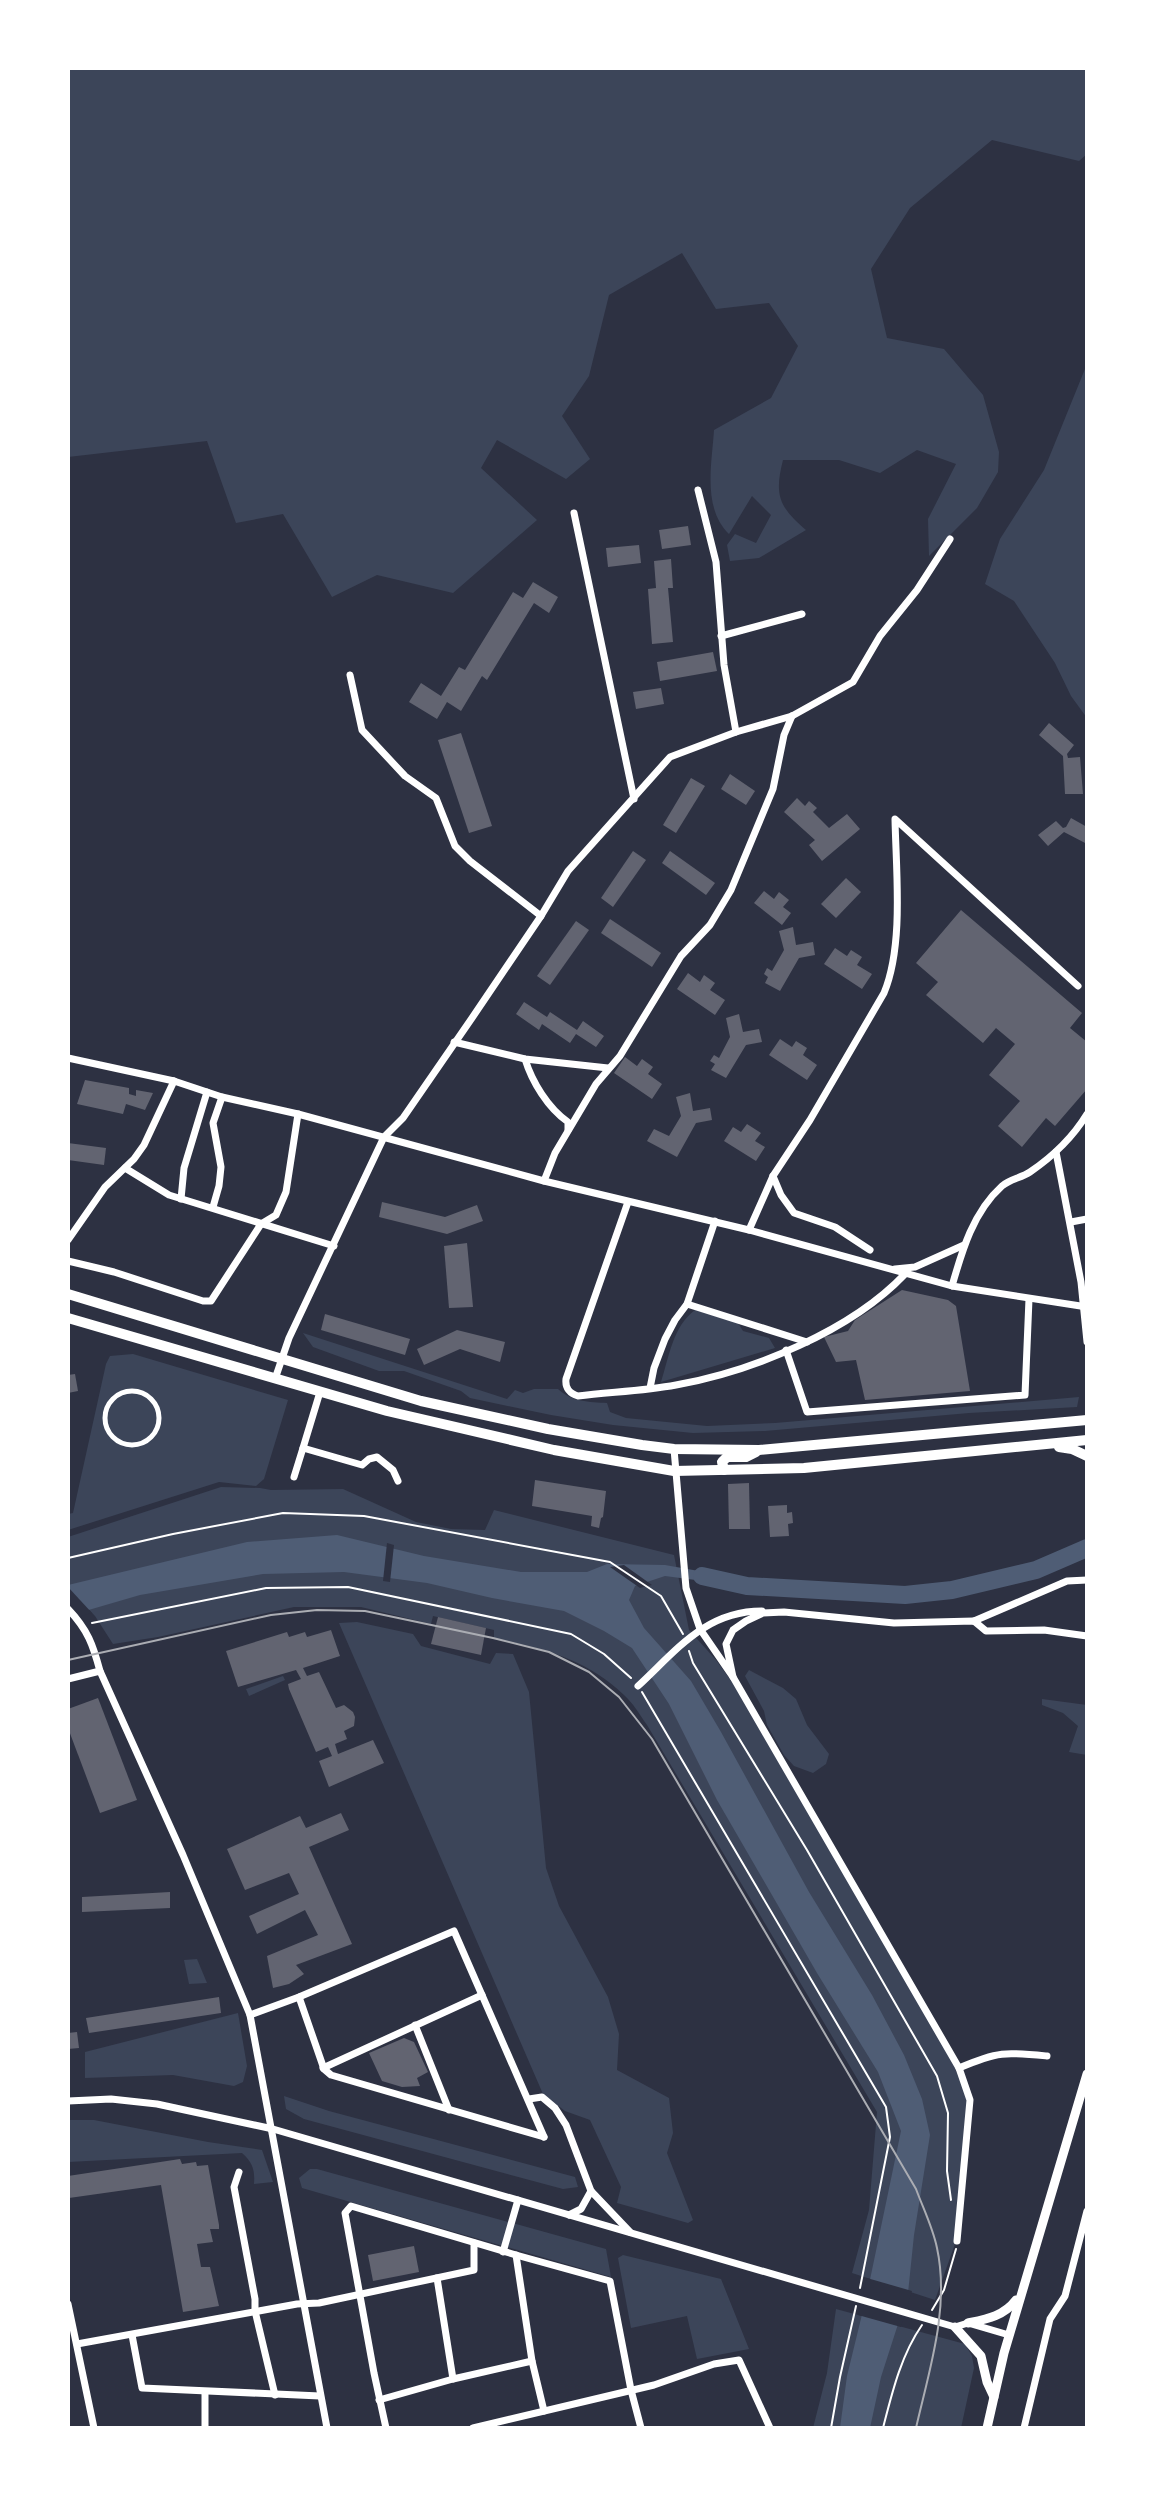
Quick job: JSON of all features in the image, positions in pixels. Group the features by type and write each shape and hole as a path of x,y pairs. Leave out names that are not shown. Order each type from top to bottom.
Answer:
{"main road":[{"path":"68,1294 421,1401 548,1429 674,1449 759,1450 1087,1420"},
{"path":"68,1318 387,1411 554,1450 674,1471 804,1468 1087,1440"},
{"path":"1042,1445 1072,1449 1087,1456"},
{"path":"724,1470 722,1462 727,1457 746,1457 759,1450"},
{"path":"987,2428 1009,2335 1087,2074"},
{"path":"968,2323 1010,2308 1021,2294"},
{"path":"955,2327 981,2356 994,2397"}],"street":[{"path":"698,490 716,562 721,636 736,732"},
{"path":"574,513 634,799"},
{"path":"275,1379 281,1359 384,1137 403,1118 541,916 568,871 670,757 736,732 792,716 853,682 880,636 917,590 950,539"},
{"path":"721,636 802,614"},
{"path":"350,675 362,730 405,776 436,798 455,846 541,916"},
{"path":"544,1181 555,1153 608,1068 620,1056 681,956 710,925 731,890 773,789 783,752 784,735 792,716"},
{"path":"749,1230 773,1176 810,1120 892,974 896,904 895,819 1078,986"},
{"path":"454,1042 525,1059 608,1068"},
{"path":"68,1058 174,1081 222,1097 298,1114 544,1181 715,1221 952,1286 1085,1307"},
{"path":"525,1059 530,1076 558,1115 568,1122 568,1132"},
{"path":"68,1240 105,1187 144,1145 174,1081"},
{"path":"181,1199 184,1168 207,1092"},
{"path":"213,1207 221,1167 213,1123 222,1097"},
{"path":"68,1261 211,1301 261,1224 276,1215 286,1192 298,1114"},
{"path":"952,1286 964,1245 982,1211 999,1189 1028,1174 1056,1152 1087,1114"},
{"path":"1056,1152 1081,1282 1087,1342"},
{"path":"125,1168 169,1195 334,1246"},
{"path":"773,1176 781,1195 794,1213 835,1227 870,1250"},
{"path":"628,1202 565,1384 570,1392 578,1396 676,1385 754,1364 818,1337 889,1291 905,1274"},
{"path":"1071,1222 1087,1219"},
{"path":"650,1388 665,1339 687,1304 715,1221"},
{"path":"889,1269 915,1267 964,1245"},
{"path":"786,1350 807,1412 1025,1395 1029,1299"},
{"path":"687,1304 807,1342"},
{"path":"135,1391 147,1395 155,1403 160,1420 156,1432 148,1441 131,1445 120,1443 111,1435 105,1417 112,1400 122,1393 135,1391"},
{"path":"294,1477 320,1392"},
{"path":"303,1448 362,1465 377,1457 393,1470 398,1481"},
{"path":"674,1449 682,1562 686,1588 700,1629 733,1677 959,2068 970,2100 957,2241"},
{"path":"638,1686 680,1648 685,1639 700,1629 750,1611 894,1623 974,1621 1067,1581 1087,1580"},
{"path":"68,1609 87,1631 100,1671 183,1855 250,2015 327,2428"},
{"path":"733,1677 726,1644 733,1630 763,1613 784,1612"},
{"path":"974,1621 986,1631 1044,1630 1087,1636"},
{"path":"68,1679 100,1671"},
{"path":"250,2015 454,1931 544,2137 331,2075 323,2068 299,1997"},
{"path":"323,2068 482,1995"},
{"path":"415,2025 449,2110"},
{"path":"959,2068 997,2053 1047,2056"},
{"path":"529,2099 542,2097 555,2108 566,2125 591,2191 632,2233"},
{"path":"68,2101 111,2099 157,2104 273,2129 955,2327 968,2323 1009,2335"},
{"path":"239,2172 234,2187 255,2311 275,2395"},
{"path":"569,2215 581,2209 591,2191"},
{"path":"503,2252 518,2200"},
{"path":"386,2428 345,2213 351,2206 610,2281 641,2428"},
{"path":"1024,2428 1050,2319 1065,2296 1087,2211"},
{"path":"77,2344 255,2311 319,2303 474,2270 474,2243"},
{"path":"516,2255 532,2361 544,2411"},
{"path":"437,2278 453,2379"},
{"path":"68,2304 94,2428"},
{"path":"132,2335 142,2388 320,2396"},
{"path":"473,2428 739,2360 770,2428"},
{"path":"379,2400 532,2361"},
{"path":"205,2392 205,2428"}],"path":[{"path":"68,1558 283,1513 364,1516 610,1562 661,1596 685,1639 693,1663 807,1850 937,2076 948,2113 947,2171 951,2199"},
{"path":"85,1625 266,1588 348,1587 571,1634 604,1654 638,1686 886,2107 890,2137 831,2428"},
{"path":"932,2311 944,2290 957,2241"},
{"path":"883,2428 897,2378 913,2338 926,2320"}],"shaded area":[{"path":"68,68 1087,68 1087,154 1079,161 992,140 910,208 871,269 887,338 944,349 983,395 999,452 998,472 977,508 929,556 928,519 956,464 917,450 880,473 839,460 783,460 779,482 781,500 806,530 759,558 730,561 727,545 735,534 756,543 771,515 752,496 729,534 721,523 715,511 711,485 714,430 771,398 798,346 769,303 716,309 682,253 609,295 589,376 562,416 590,459 566,479 497,440 481,468 537,520 453,593 377,575 332,597 283,514 236,523 207,441 68,457"},
{"path":"1087,364 1087,718 1014,601 985,584 1000,539 1044,470"},
{"path":"695,1310 738,1323 743,1331 769,1338 775,1348 661,1382 677,1333"},
{"path":"303,1333 507,1399 515,1390 523,1393 534,1389 558,1389 575,1399 607,1403 610,1412 626,1418 707,1426 1079,1397 1077,1407 765,1431 693,1433 613,1425 470,1398 461,1391 404,1371 379,1371 313,1347"},
{"path":"133,1354 288,1400 264,1479 256,1486 219,1482 68,1530 68,1514 73,1513 106,1364 110,1356"},
{"path":"221,1487 343,1489 416,1522 451,1529 485,1530 494,1510 674,1555 689,1630 732,1682 953,2063 968,2101 967,2141 957,2200 955,2244 935,2300 852,2273 869,2210 877,2112 647,1725 630,1702 610,1683 564,1657 494,1639 494,1630 433,1616 431,1624 361,1607 294,1607 113,1644 95,1616 68,1587 68,1537"},
{"path":"337,1535 424,1556 521,1572 587,1572 607,1564 665,1565 727,1576 726,1584 665,1576 635,1586 629,1600 644,1628 691,1681 809,1892 872,1995 904,2055 922,2099 930,2135 908,2293 881,2377 870,2428 840,2428 847,2376 901,2131 878,2072 717,1800 669,1704 632,1648 564,1611 427,1583 344,1572 263,1574 140,1595 68,1616 68,1585 247,1542"},
{"path":"357,1622 413,1634 421,1646 490,1664 496,1653 513,1654 529,1692 546,1868 559,1906 608,1997 619,2034 617,2070 669,2098 673,2133 667,2153 693,2220 688,2223 617,2203 621,2187 590,2120 565,2111 543,2094 339,1623"},
{"path":"749,1670 783,1688 796,1699 807,1725 829,1754 826,1764 813,1773 794,1766 784,1755 745,1676"},
{"path":"283,1676 285,1680 249,1696 246,1689"},
{"path":"1042,1699 1087,1705 1087,1755 1069,1752 1078,1726 1063,1713 1042,1705"},
{"path":"197,1959 207,1983 189,1984 184,1960"},
{"path":"238,2013 247,2066 243,2082 234,2086 173,2075 85,2078 85,2052"},
{"path":"284,2096 575,2177 578,2187 563,2189 304,2119 286,2109"},
{"path":"68,2120 94,2120 262,2150 273,2182 254,2184 252,2167 242,2153 68,2162"},
{"path":"310,2169 606,2249 611,2277 302,2188 299,2178"},
{"path":"623,2255 721,2279 749,2349 697,2359 687,2316 631,2328 618,2258"},
{"path":"836,2309 965,2344 974,2368 961,2428 813,2428 827,2373"}],"pier":[{"path":"387,1543 394,1545 390,1582 383,1581"},
{"path":"624,1565 652,1585 640,1588 610,1567"},
{"path":"68,1587 92,1613 68,1620"},
{"path":"867,2278 912,2291 901,2327 858,2315"}],"building":[{"path":"688,526 691,545 662,549 659,530"},
{"path":"639,545 641,563 608,567 606,548"},
{"path":"671,559 673,588 668,588 673,642 652,644 648,589 656,588 654,561"},
{"path":"533,582 558,597 549,613 534,603 487,680 482,676 461,711 447,702 437,719 409,702 421,683 441,696 459,667 465,670 513,592 523,598"},
{"path":"713,652 717,671 660,681 657,662"},
{"path":"661,688 664,704 636,709 633,692"},
{"path":"1049,723 1074,745 1067,754 1068,758 1080,757 1083,794 1065,794 1063,756 1039,735"},
{"path":"461,733 492,826 469,833 438,740"},
{"path":"730,774 755,791 746,805 721,789"},
{"path":"691,778 705,786 676,833 663,825"},
{"path":"797,798 805,806 809,801 817,808 813,812 829,828 847,814 860,829 822,861 809,845 815,840 784,812"},
{"path":"1071,818 1087,827 1087,844 1064,832 1048,846 1038,835 1056,821 1063,828 1066,827"},
{"path":"633,851 646,860 613,907 601,898"},
{"path":"670,851 715,883 706,895 662,863"},
{"path":"846,878 861,892 836,918 821,904"},
{"path":"764,891 774,899 779,892 789,900 783,907 791,913 782,925 754,903"},
{"path":"961,910 1082,1013 1070,1028 1087,1042 1087,1089 1055,1126 1046,1118 1022,1147 998,1126 1020,1101 989,1075 1015,1044 996,1028 983,1043 926,995 938,982 916,963"},
{"path":"610,919 661,953 652,967 601,933"},
{"path":"576,921 589,930 550,985 537,976"},
{"path":"793,927 796,945 813,942 815,955 799,958 780,991 765,983 768,977 764,974 767,968 772,971 784,950 779,931"},
{"path":"835,948 847,956 851,950 862,957 857,965 872,974 862,989 824,964"},
{"path":"688,973 700,982 704,975 715,983 710,990 725,1000 715,1015 677,989"},
{"path":"524,1002 547,1017 550,1012 577,1030 583,1021 604,1036 596,1047 576,1034 570,1043 542,1024 539,1030 516,1014"},
{"path":"739,1014 743,1032 759,1029 762,1042 746,1045 726,1078 711,1070 715,1064 710,1061 714,1055 719,1058 730,1037 726,1018"},
{"path":"780,1039 792,1047 796,1041 807,1048 803,1055 817,1065 807,1080 769,1055"},
{"path":"625,1057 637,1066 642,1059 653,1067 648,1074 662,1084 652,1099 614,1073"},
{"path":"85,1080 129,1088 129,1094 136,1096 136,1090 153,1093 145,1110 126,1104 123,1114 77,1104"},
{"path":"690,1093 693,1111 710,1108 712,1120 696,1123 677,1157 647,1141 654,1129 669,1136 681,1116 676,1097"},
{"path":"747,1124 761,1133 755,1141 765,1147 756,1161 724,1141 733,1127 741,1132"},
{"path":"68,1143 106,1148 104,1165 68,1160"},
{"path":"382,1202 445,1217 477,1205 483,1221 447,1234 379,1217"},
{"path":"467,1243 473,1307 449,1308 444,1246"},
{"path":"902,1290 948,1300 956,1306 970,1391 865,1400 856,1360 836,1362 824,1337 848,1331 855,1320"},
{"path":"325,1314 410,1339 405,1355 321,1330"},
{"path":"457,1330 505,1342 500,1362 460,1349 424,1365 417,1349"},
{"path":"75,1374 78,1391 68,1393 68,1375"},
{"path":"535,1480 606,1491 599,1528 591,1526 592,1516 532,1506"},
{"path":"749,1483 750,1529 729,1529 728,1484"},
{"path":"787,1505 787,1513 792,1512 793,1523 788,1524 789,1536 770,1537 768,1506"},
{"path":"438,1617 486,1628 481,1655 431,1644"},
{"path":"331,1630 340,1656 303,1668 307,1676 319,1672 336,1708 344,1705 353,1712 354,1726 344,1731 347,1739 335,1744 338,1754 373,1740 384,1763 329,1787 319,1761 332,1756 328,1747 316,1752 289,1689 288,1684 301,1679 296,1670 238,1687 226,1651 287,1632 289,1637 305,1632 307,1637"},
{"path":"98,1698 137,1800 100,1813 68,1728 68,1709"},
{"path":"341,1813 349,1830 309,1847 352,1944 296,1965 304,1974 289,1984 273,1988 267,1956 318,1935 305,1910 257,1934 249,1916 299,1894 289,1873 245,1890 227,1849 300,1816 306,1828"},
{"path":"170,1892 170,1908 82,1912 82,1897"},
{"path":"219,1997 221,2013 89,2033 86,2018"},
{"path":"77,2032 79,2048 68,2049 68,2033"},
{"path":"404,2038 414,2042 428,2072 417,2078 420,2086 402,2087 382,2081 369,2053"},
{"path":"180,2159 182,2164 196,2162 197,2166 208,2165 219,2225 219,2229 210,2229 213,2242 197,2244 201,2267 210,2267 219,2306 183,2312 161,2185 69,2198 68,2188 68,2176"},
{"path":"414,2246 419,2272 373,2281 368,2255"}],"waterway":[{"path":"702,1576 747,1586 905,1595 952,1590 1036,1570 1087,1548"}],"tram line":[{"path":"68,1660 271,1615 317,1610 365,1611 549,1652 589,1672 619,1697 652,1739 916,2189 935,2241 941,2293 932,2362 916,2428"}]}
